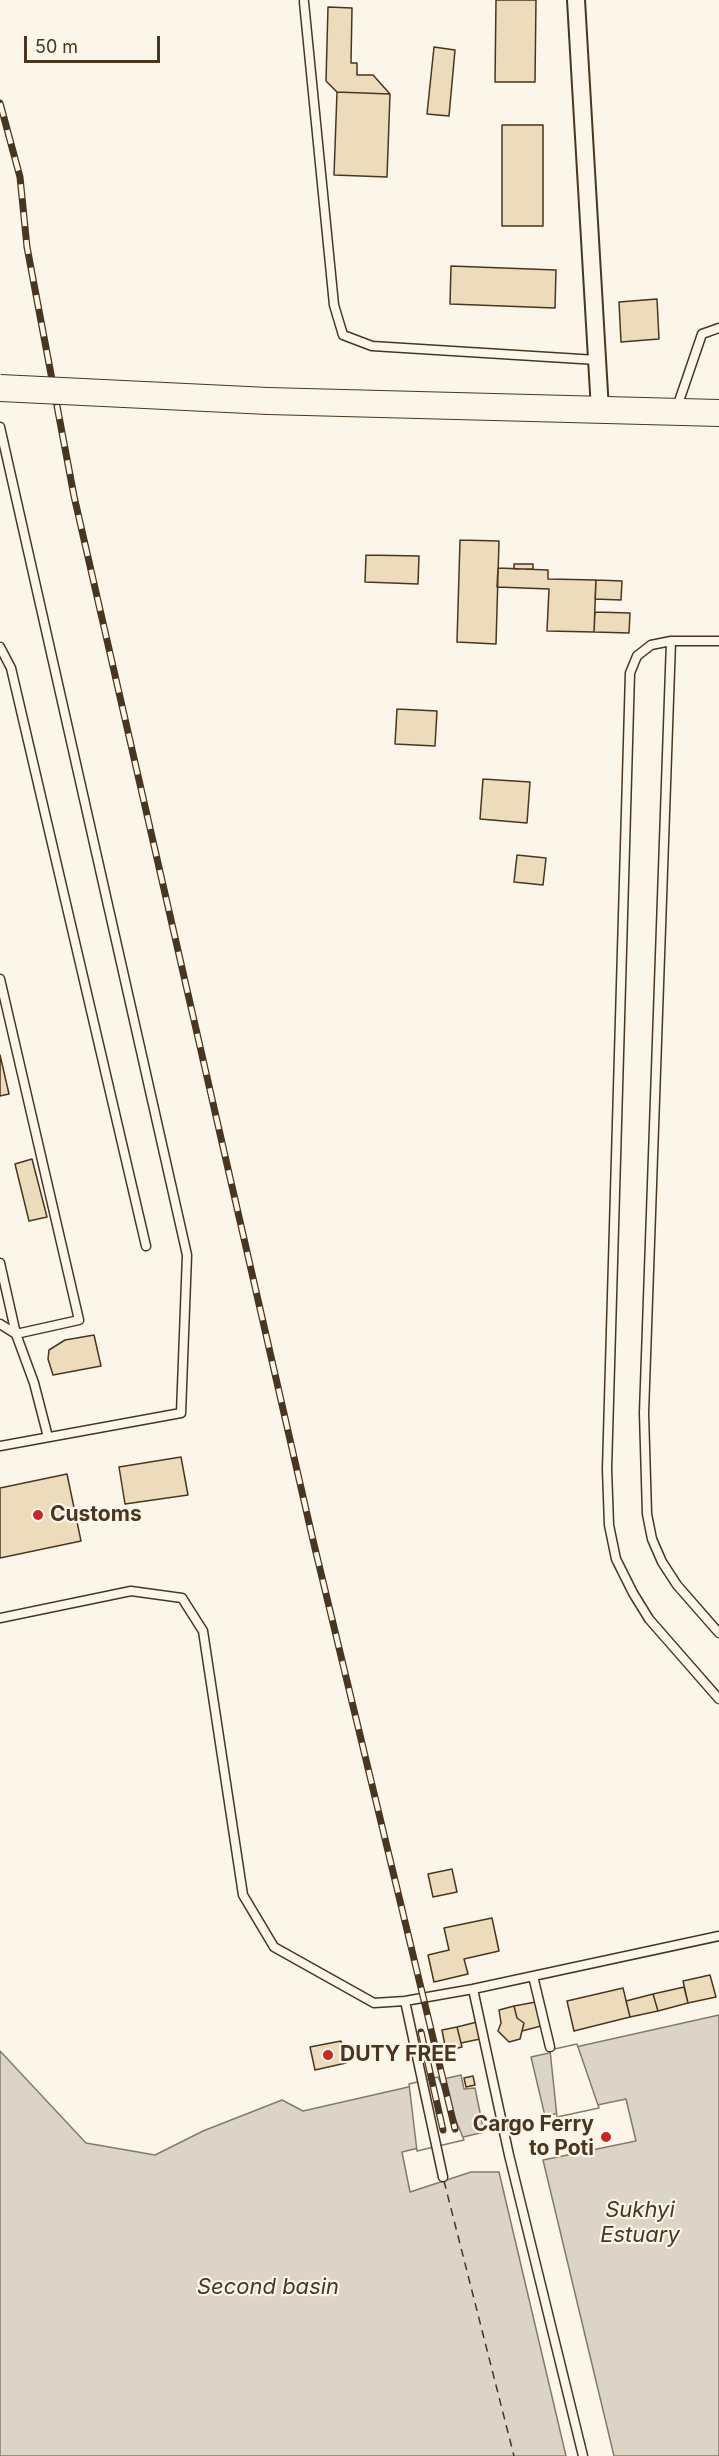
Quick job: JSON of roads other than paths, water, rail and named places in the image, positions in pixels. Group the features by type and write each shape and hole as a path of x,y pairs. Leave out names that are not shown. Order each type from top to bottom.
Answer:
{"main road":[{"path":"0,388 267,401 719,413"}],"street":[{"path":"576,0 600,410"}],"lane":[{"path":"304,2 334,304 343,335 372,346 597,360"},
{"path":"676,411 702,334 719,328"},
{"path":"0,427 188,1255 181,1413 0,1446"},
{"path":"719,641 671,640 651,645 637,656 630,673 608,1423 609,1525 616,1558 633,1593 650,1619 719,1699"},
{"path":"671,640 644,1413 647,1514 652,1539 662,1562 677,1585 719,1633"},
{"path":"0,647 11,668 146,1246"},
{"path":"0,979 79,1320 16,1334 0,1324"},
{"path":"0,1263 16,1334 34,1383 48,1437"},
{"path":"0,1618 131,1591 182,1598 203,1631 243,1895 274,1947 374,2003 405,2001 472,1989 719,1936"},
{"path":"532,1976 550,2047"},
{"path":"472,1989 509,2155 583,2456"},
{"path":"405,2001 443,2177"}],"water":[{"name":"Sukhyi Estuary","path":"719,2015 719,2456 614,2456 543,2160 636,2141 626,2099 545,2116 531,2057"},
{"name":"Second basin","path":"0,2051 86,2143 155,2155 203,2131 282,2100 303,2111 461,2075 464,2089 475,2088 484,2132 402,2152 410,2192 471,2172 499,2172 566,2456 0,2456"}],"railway":[{"path":"0,103 20,177 27,247 74,496 313,1540 455,2129"},
{"path":"421,2032 443,2130"}],"place":[{"name":"Customs","path":"38,1515"},
{"name":"DUTY FREE","path":"328,2055"},
{"name":"Cargo Ferry to Poti","path":"606,2137"}]}
